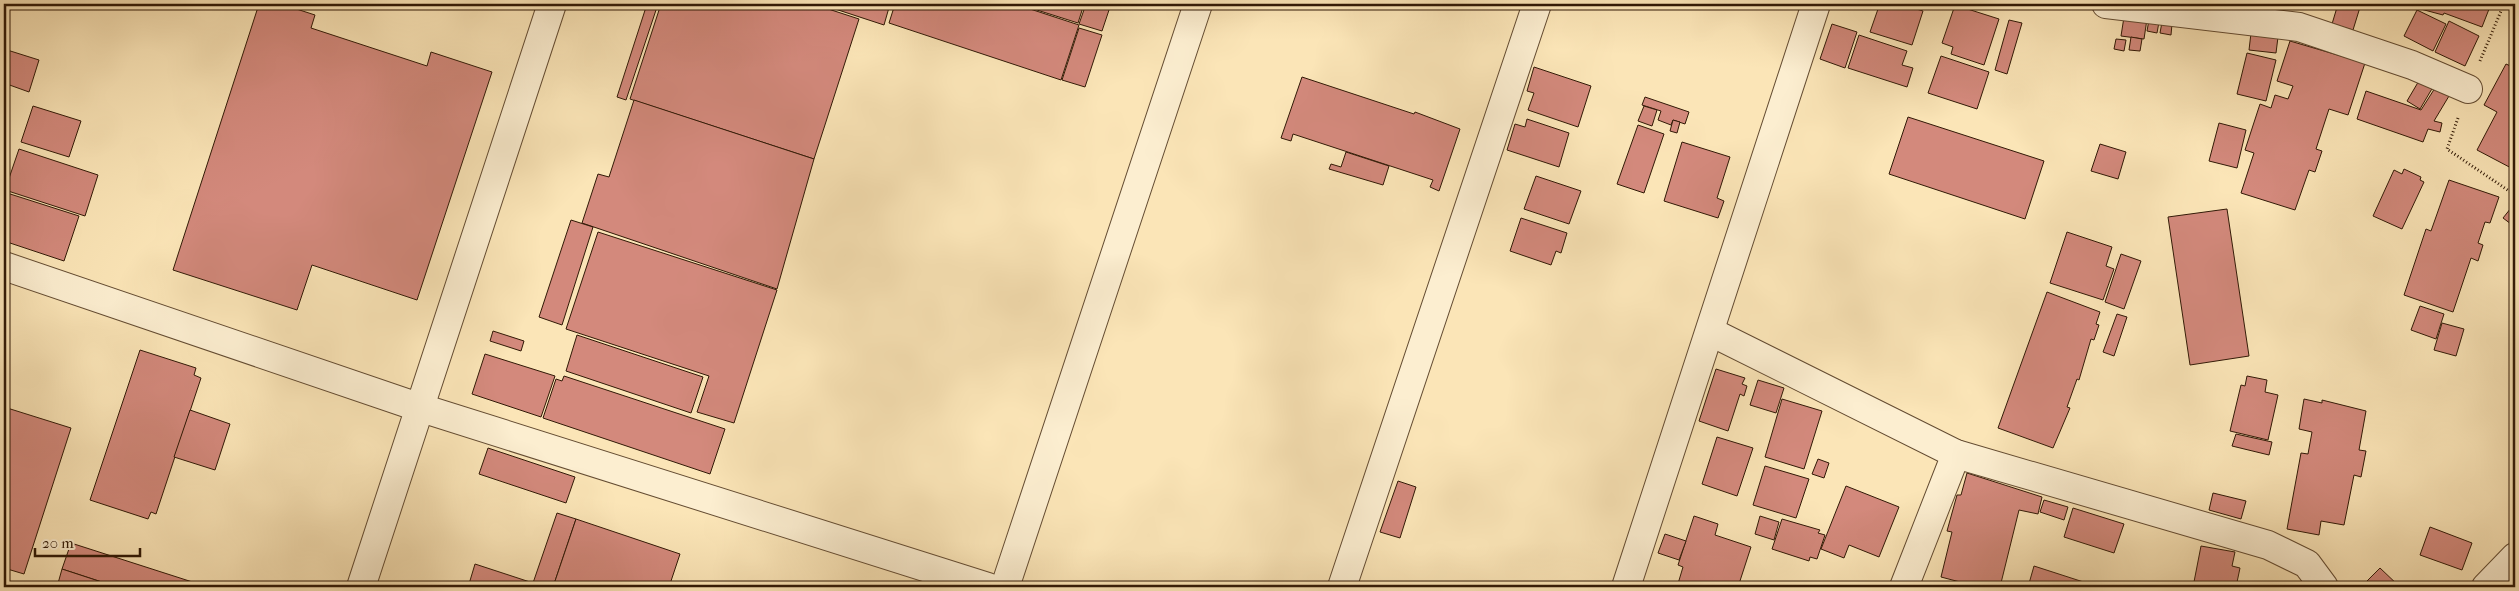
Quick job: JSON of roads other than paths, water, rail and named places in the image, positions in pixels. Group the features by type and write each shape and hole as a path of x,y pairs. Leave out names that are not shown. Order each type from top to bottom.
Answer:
{"street":[{"path":"361,587 418,407 552,4"},
{"path":"1005,587 1198,4"},
{"path":"1342,587 1537,4"},
{"path":"1626,587 1711,332 1816,4"},
{"path":"2106,4 2298,27 2412,65 2468,89"},
{"path":"4,266 418,407 988,587"},
{"path":"1711,332 1956,454 2268,545 2307,564 2324,587"},
{"path":"1904,587 1956,454"},
{"path":"2486,587 2515,557"}]}
